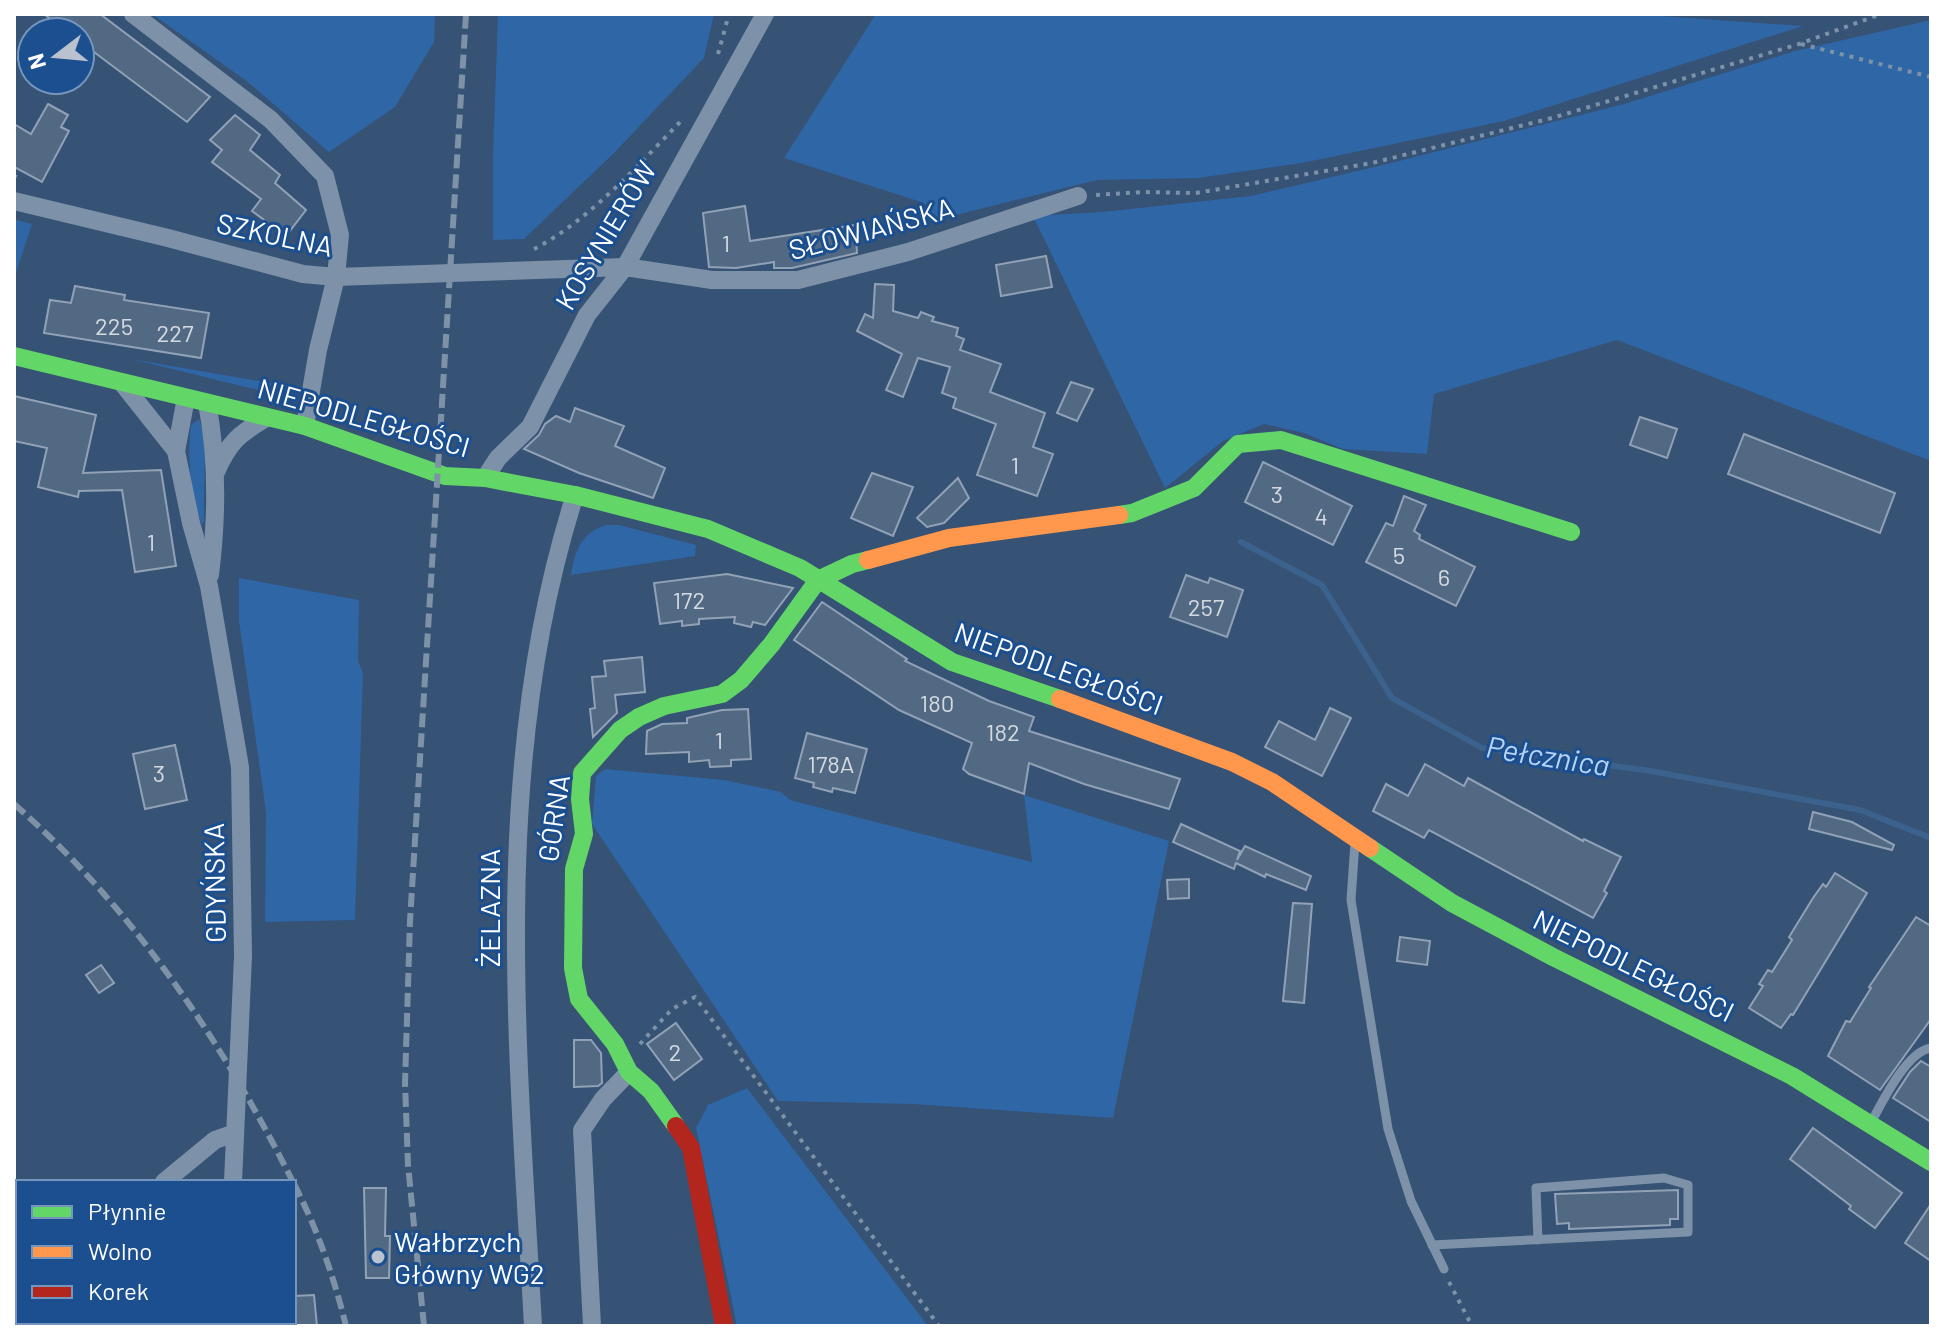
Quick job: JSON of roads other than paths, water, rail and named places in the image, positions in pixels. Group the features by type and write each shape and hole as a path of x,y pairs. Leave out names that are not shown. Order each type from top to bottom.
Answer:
{"main road":[{"name":"NIEPODLEGŁOŚCI","path":"14,356 305,426 445,476 485,478 575,495 708,529 788,562 952,662 1133,724 1232,762 1272,782 1452,903 1824,1093 1931,1162"},
{"path":"818,580 852,564 949,538 1132,513 1194,488 1238,444 1281,440 1571,532"},
{"name":"GÓRNA","path":"629,1072 615,1044 579,999 573,968 574,869 584,834 580,799 582,773 620,730 639,717 664,706 722,694 741,680 771,645 818,580"},
{"path":"629,1072 651,1091 691,1148 724,1326"}],"street":[{"path":"133,14 271,120 325,176 340,235 336,277 318,350 305,426"},
{"name":"KOSYNIERÓW","path":"485,478 498,458 530,427 587,315 625,267 765,14"},
{"name":"SŁOWIAŃSKA","path":"625,267 712,280 798,280 908,252 1078,196"},
{"name":"SZKOLNA","path":"14,201 303,274 336,277 625,267"},
{"name":"GDYŃSKA","path":"122,383 176,451"},
{"name":"GDYŃSKA","path":"186,398 176,451 191,523 209,586 240,767 243,956 233,1180"},
{"name":"GDYŃSKA","path":"207,403 215,475 216,529 209,586"},
{"name":"GDYŃSKA","path":"215,475 225,451 239,434 266,418"},
{"name":"ŻELAZNA","path":"533,1326 521,1107 517,837 536,648 543,609 575,495"},
{"path":"592,1326 582,1130 603,1099 629,1072"},
{"path":"166,1180 215,1140 235,1133"}],"lane":[{"path":"1355,836 1351,900 1388,1129 1411,1201 1444,1269"},
{"path":"1871,1123 1911,1058 1923,1049 1931,1048"},
{"path":"1432,1245 1538,1240 1688,1232 1688,1185 1664,1178 1536,1188 1538,1240"}],"waterway":[{"name":"Pełcznica","path":"1241,542 1322,585 1392,698 1482,748 1651,771 1860,810 1931,838"}],"railway":[{"path":"424,1326 408,1165 405,1083 410,921 466,14"},
{"path":"14,804 98,887 172,979 236,1078 292,1180"},
{"path":"296,1188 324,1253 346,1326"}],"place":[{"name":"Wałbrzych Główny WG2","path":"378,1257"}]}
